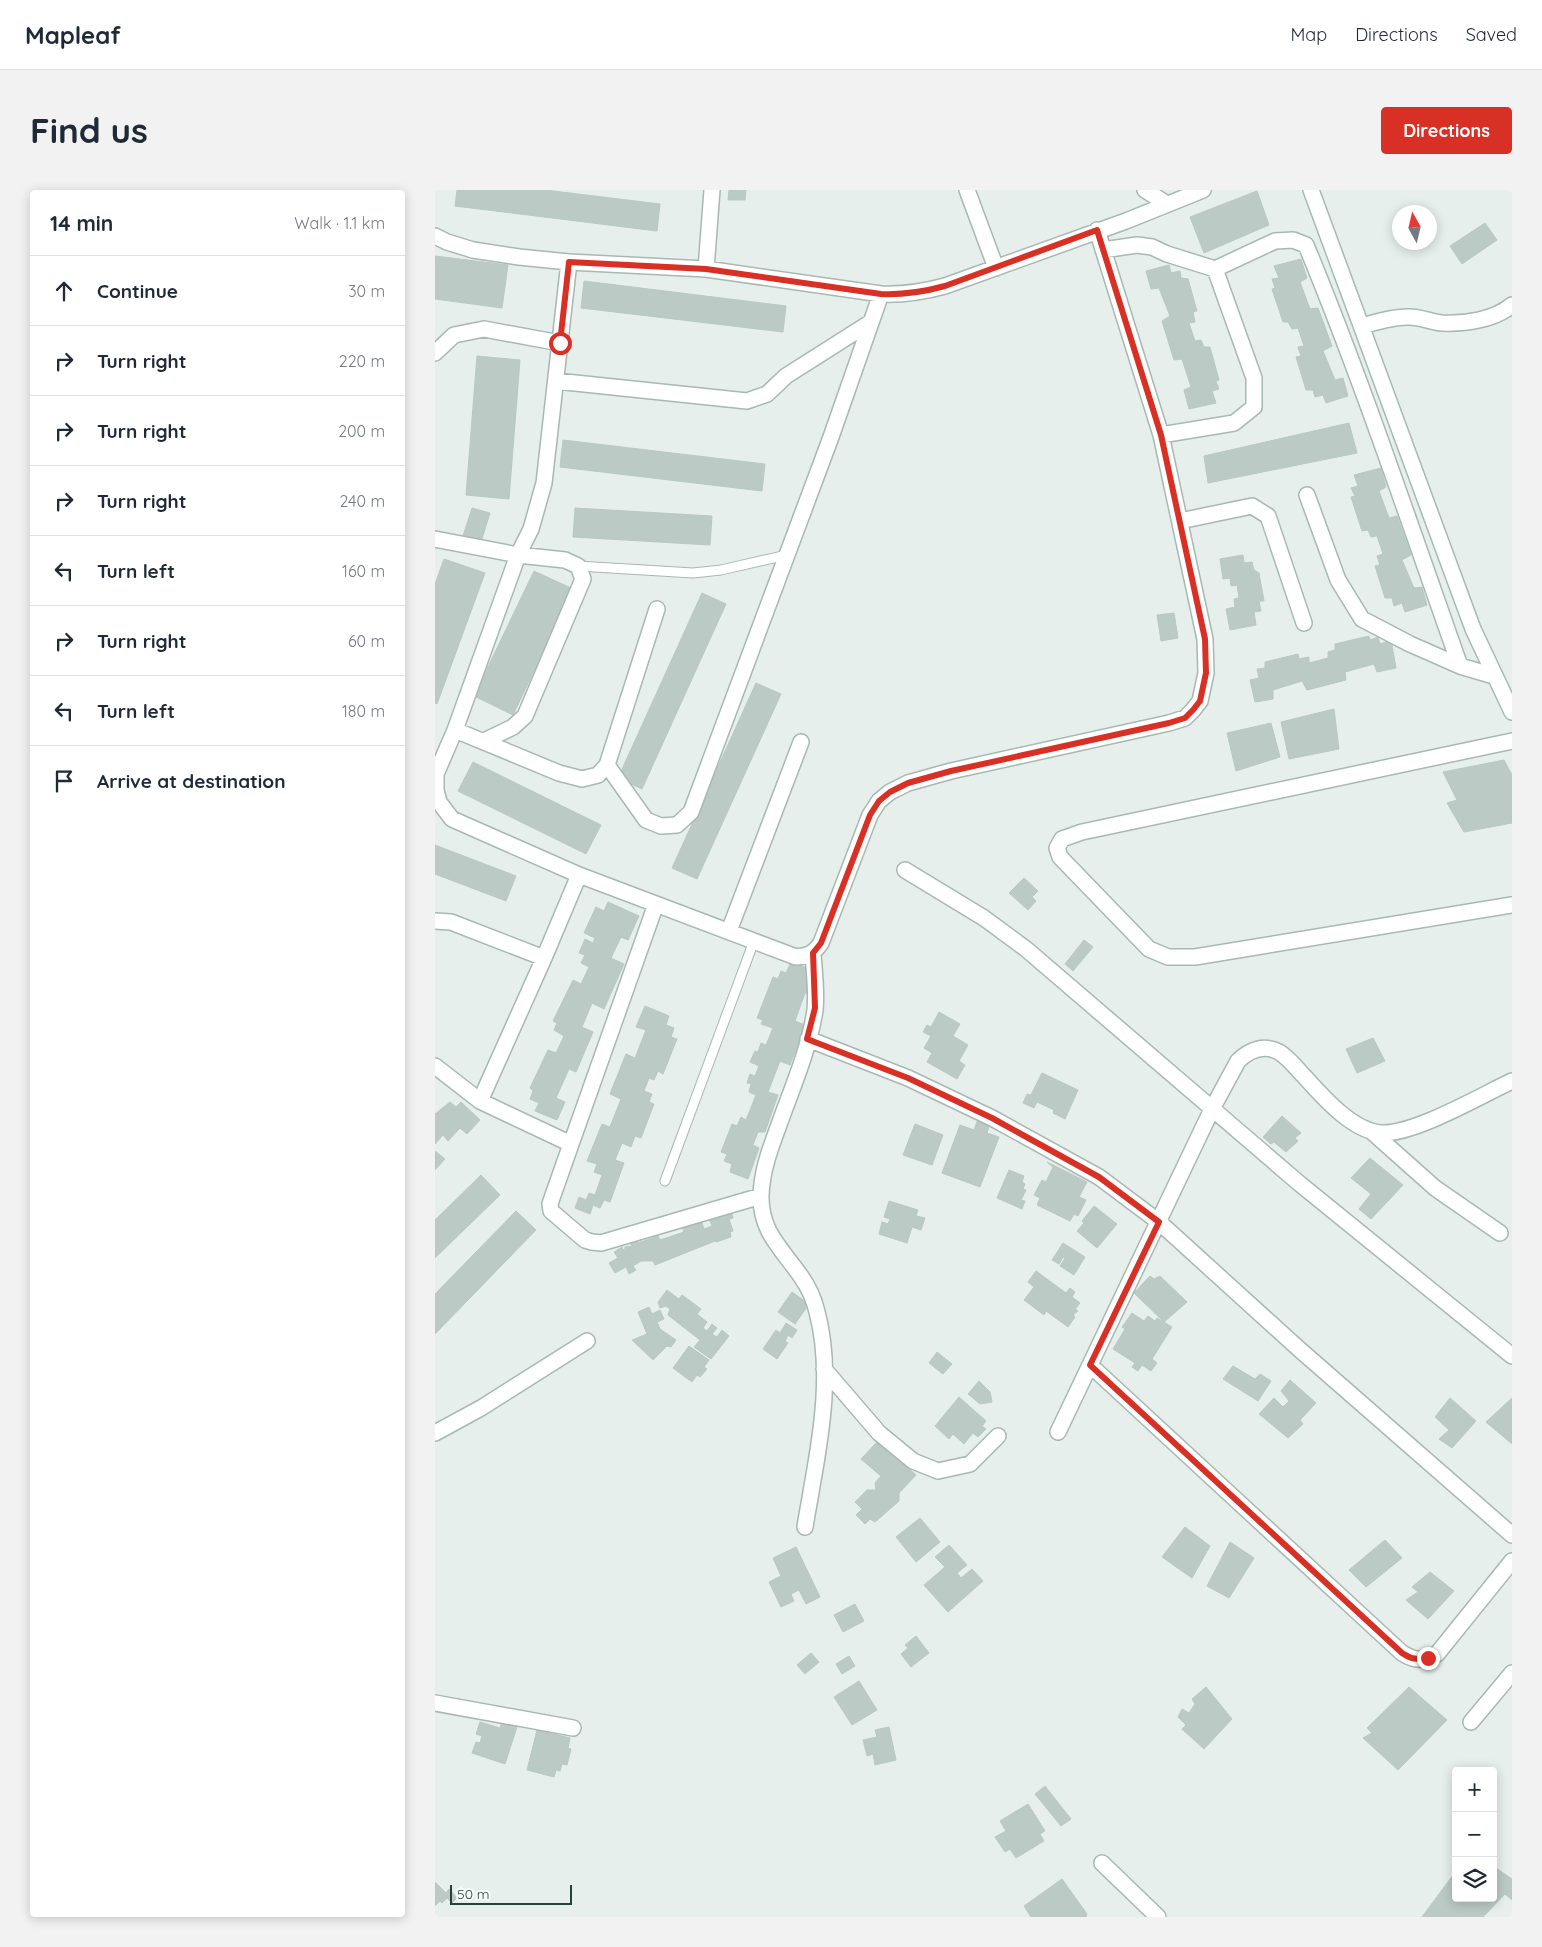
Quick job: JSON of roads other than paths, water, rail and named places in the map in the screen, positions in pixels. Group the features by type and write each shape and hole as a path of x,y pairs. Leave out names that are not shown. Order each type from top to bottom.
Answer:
{"street":[{"path":"706,269 712,190"},
{"path":"967,190 996,268"},
{"path":"1145,190 1167,204"},
{"path":"435,236 473,250 569,262 706,269 881,294 904,295 923,292 996,268 1126,221 1203,190"},
{"path":"1311,190 1473,629 1512,712"},
{"path":"569,262 544,483 531,529 518,556 455,730 436,774 436,790 439,802 452,819 579,875 796,957 813,953 821,943 870,815 879,801 890,792 908,783 951,771 1169,723 1185,718 1200,701 1204,689 1207,658 1205,639 1180,521 1161,435 1097,230"},
{"path":"1103,250 1137,245 1151,246 1167,254 1215,269 1275,241 1293,240 1306,245 1326,293 1393,475 1460,666"},
{"path":"1161,435 1234,423 1254,407 1255,378 1215,269"},
{"path":"607,764 646,820 661,826 677,825 691,812 831,438 881,294"},
{"path":"1362,326 1409,316 1441,322 1469,322 1503,313 1512,306"},
{"path":"556,381 747,401 767,394 786,376 871,322"},
{"path":"435,353 454,335 483,329 560,343"},
{"path":"1393,475 1414,468"},
{"path":"1307,496 1338,580 1362,619 1410,644 1460,666 1494,676"},
{"path":"1180,521 1252,506 1268,516 1304,623"},
{"path":"435,539 518,556 565,560 578,566 583,579 525,716 513,727 483,741"},
{"path":"455,730 559,774 582,779 599,775 607,764 657,609"},
{"path":"1512,741 1082,832 1062,839 1057,848 1060,857 1149,949 1168,957 1195,956 1512,905"},
{"path":"729,931 801,742"},
{"path":"905,870 984,918 1026,949 1363,1236 1512,1356"},
{"path":"480,1100 579,875"},
{"path":"656,904 550,1204 551,1211 585,1240 601,1242 761,1196"},
{"path":"435,921 451,922 544,958"},
{"path":"805,1527 819,1443 824,1369 822,1337 815,1303 800,1275 774,1242 765,1223 761,1196 762,1179 767,1161 807,1039 815,1008 813,953"},
{"path":"807,1039 908,1078 992,1118 1099,1177 1159,1222 1306,1356 1512,1535"},
{"path":"1058,1432 1212,1108 1238,1061 1252,1050 1269,1049 1279,1052 1349,1119 1371,1131 1435,1188 1499,1233"},
{"path":"435,1066 480,1100 571,1144"},
{"path":"1371,1131 1392,1132 1416,1126 1512,1080"},
{"path":"435,1433 481,1408 587,1341"},
{"path":"1090,1365 1395,1646 1411,1658 1419,1660 1437,1654 1512,1560"},
{"path":"824,1369 879,1433 913,1461 938,1471 970,1464 998,1436"},
{"path":"1471,1722 1512,1673"},
{"path":"435,1703 573,1728"},
{"path":"1102,1864 1159,1917"}],"lane":[{"path":"578,566 693,573 721,570 787,555"},
{"path":"665,1181 754,941"}]}
